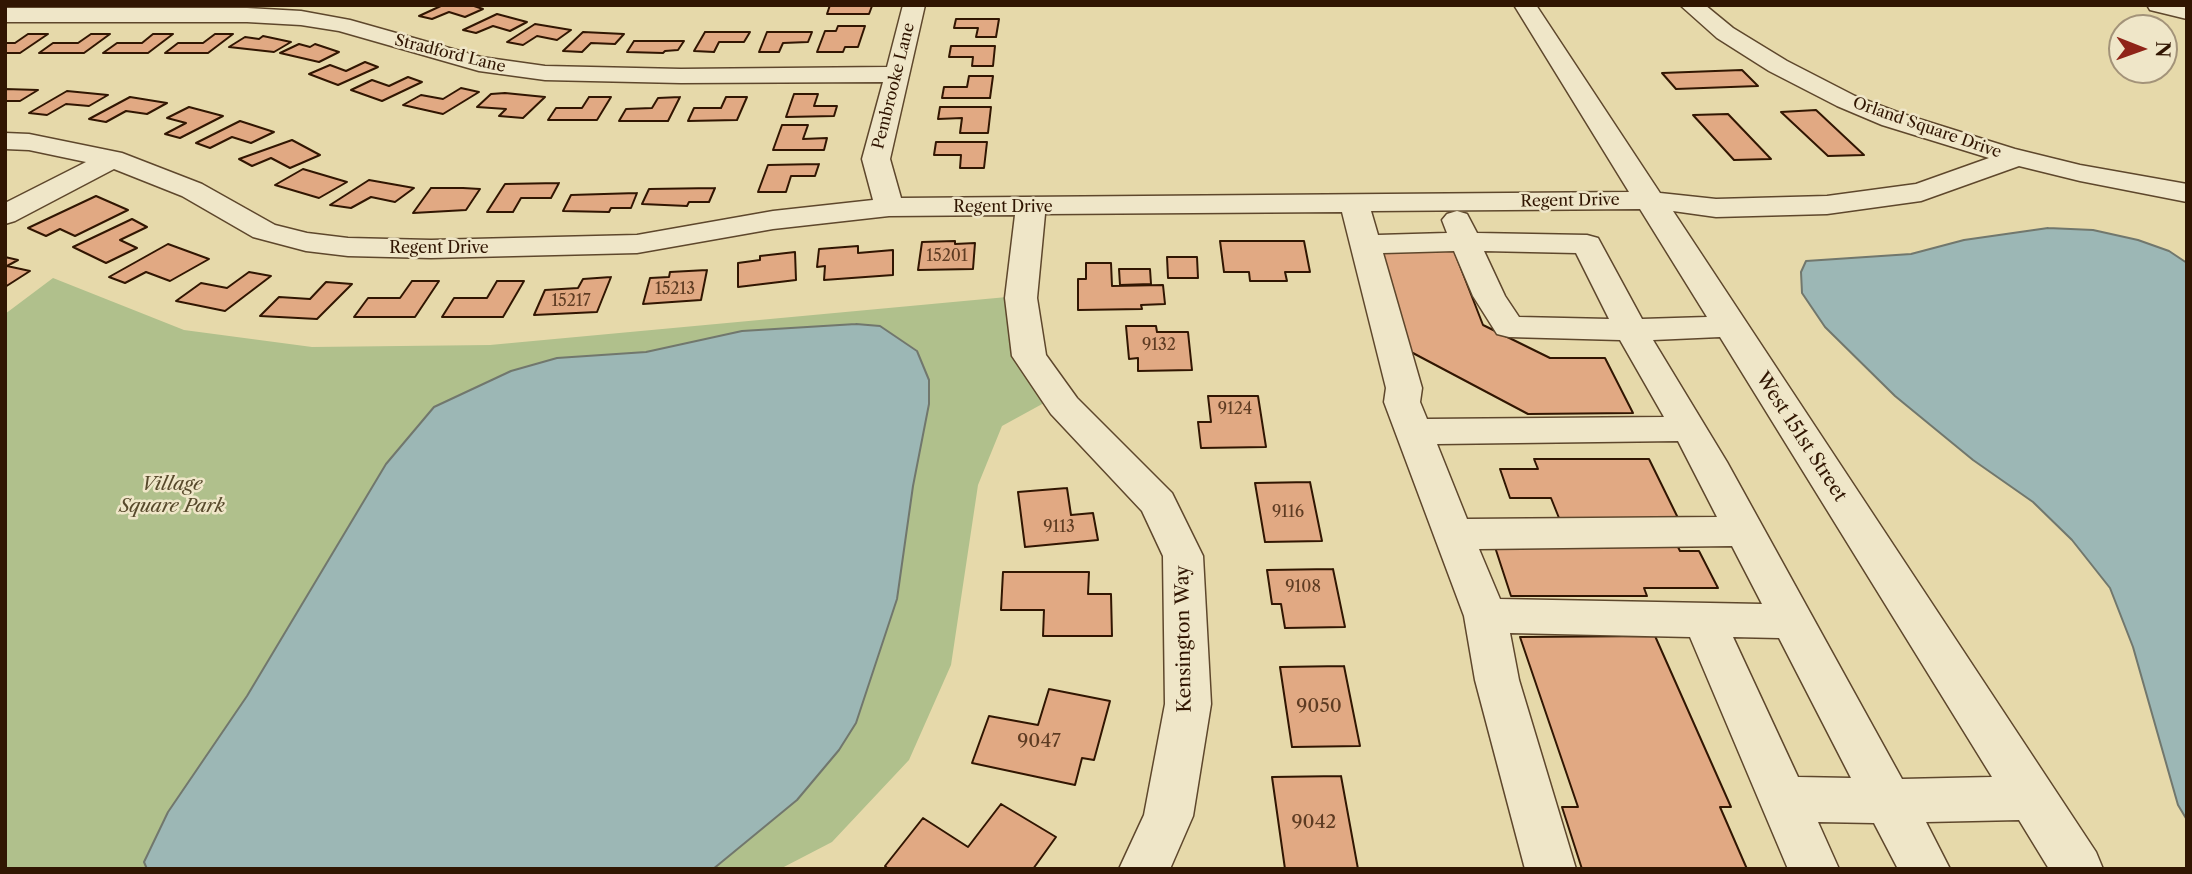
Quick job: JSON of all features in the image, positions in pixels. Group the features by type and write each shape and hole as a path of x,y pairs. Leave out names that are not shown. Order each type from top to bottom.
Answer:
{"street":[{"name":"Pembrooke Lane","path":"889,208 876,159 914,5"},
{"name":"West 151st Street","path":"1525,5 2078,869"},
{"name":"Orland Square Drive","path":"1691,5 1743,45 1807,82 1891,119 2017,158 2187,193"},
{"path":"2158,5 2187,12"},
{"name":"Stradford Lane","path":"5,15 247,15 301,18 342,25 479,64 545,73 681,76 897,74"},
{"name":"Regent Drive","path":"5,141 29,142 112,159 192,190 264,231 306,242 348,247 431,249 637,244 773,220 889,208 1650,200"},
{"path":"1650,200 1704,191 1805,190 1872,183 1927,168 1972,146"},
{"path":"5,215 112,159"},
{"path":"1450,202 1489,296 1509,327 1631,330 1730,327"},
{"path":"1353,203 1404,388 1402,402 1485,616 1497,680 1551,869"},
{"name":"Kensington Way","path":"1031,206 1021,298 1029,356 1064,406 1158,503 1183,556 1188,704 1168,816 1144,869"},
{"path":"1364,244 1587,244 1631,330 1689,429 1925,869"},
{"path":"1415,432 1689,429"},
{"path":"1455,534 1744,531"},
{"path":"1485,616 1792,621"},
{"path":"1704,620 1814,869"},
{"path":"1783,799 1888,801 2033,798"}],"lane":[{"name":"Regent Drive","path":"1650,200 1717,208 1860,202 1921,192 2017,158"}],"green space":[{"name":"Village Square Park","path":"53,278 184,330 312,347 490,345 1007,297 1044,403 1002,426 978,485 951,665 909,760 832,842 780,869 713,869 718,865 913,486 929,404 929,380 917,350 880,326 856,324 742,331 646,352 557,358 511,371 435,407 386,464 247,696 168,812 144,862 147,869 5,869 5,314"}],"water":[{"path":"2048,228 2093,230 2138,240 2169,251 2187,263 2187,820 2178,805 2133,647 2110,588 2072,540 2033,502 1973,460 1895,396 1825,327 1802,293 1801,272 1806,261 1911,254 1964,240"},
{"path":"856,324 880,326 917,351 929,380 929,404 913,486 897,599 856,723 839,750 797,800 713,869 147,869 144,862 168,812 247,696 386,464 434,407 511,371 557,358 646,352 742,331"}],"building":[{"path":"443,5 471,5 483,9 465,17 449,12 432,19 419,16"},
{"path":"830,5 872,6 869,14 827,14"},
{"path":"497,14 527,22 510,31 493,26 476,33 463,30"},
{"path":"956,19 999,19 996,37 976,37 978,28 954,28"},
{"path":"535,24 571,30 557,40 537,36 523,45 507,42"},
{"path":"838,26 865,26 858,47 845,47 843,52 817,52 825,31 836,31"},
{"path":"583,32 624,34 615,44 591,43 582,52 563,51"},
{"path":"705,32 750,32 744,42 719,42 714,52 694,51"},
{"path":"767,32 812,32 808,42 783,43 779,52 759,52"},
{"path":"28,34 48,34 20,53 5,53 5,43 15,43"},
{"path":"91,34 110,34 84,53 39,53 53,43 78,43"},
{"path":"153,34 173,34 148,53 103,53 117,43 142,43"},
{"path":"215,34 233,34 208,53 165,53 178,43 203,43"},
{"path":"263,36 291,42 274,52 229,47 245,37 259,39"},
{"path":"634,41 684,41 678,50 663,53 627,52"},
{"path":"299,44 310,47 315,44 339,52 319,62 280,53"},
{"path":"951,46 995,46 993,66 972,66 973,57 949,57"},
{"path":"365,62 378,67 338,85 309,74 330,65 346,71"},
{"path":"1742,70 1758,86 1676,89 1662,73"},
{"path":"969,76 993,76 990,98 942,98 944,87 967,87"},
{"path":"408,77 422,82 382,101 351,90 372,80 389,86"},
{"path":"461,88 479,92 443,114 403,105 421,95 443,99"},
{"path":"5,89 38,90 20,101 5,101"},
{"path":"67,91 108,95 89,106 66,104 47,115 29,113"},
{"path":"491,94 545,97 523,118 499,116 506,109 477,107"},
{"path":"794,94 818,94 814,106 837,106 834,116 786,117"},
{"path":"130,97 167,103 147,114 126,111 106,122 89,119"},
{"path":"589,97 611,97 597,120 548,120 556,108 582,108"},
{"path":"680,97 668,121 619,121 626,109 652,108 658,98"},
{"path":"726,97 747,97 737,120 688,121 694,108 721,108"},
{"path":"189,107 223,116 180,138 165,134 186,123 167,118"},
{"path":"940,107 991,107 988,133 960,133 962,118 938,119"},
{"path":"1816,110 1864,155 1828,156 1781,112"},
{"path":"1728,114 1771,159 1734,160 1693,115"},
{"path":"240,121 274,132 251,143 232,137 210,148 196,143"},
{"path":"782,125 808,125 803,139 827,138 824,150 773,150"},
{"path":"292,140 320,155 290,168 271,158 252,166 239,159"},
{"path":"936,142 987,142 984,168 960,168 961,155 934,155"},
{"path":"819,164 815,176 791,176 786,192 758,192 768,165"},
{"path":"303,169 347,182 319,198 275,185"},
{"path":"369,180 414,188 395,202 371,197 351,208 330,205"},
{"path":"559,183 551,198 521,198 513,212 487,212 505,184"},
{"path":"431,188 480,189 466,210 413,213"},
{"path":"715,188 709,202 689,202 687,206 642,204 649,189"},
{"path":"637,193 631,208 611,208 609,212 563,211 571,195"},
{"path":"96,196 128,210 75,236 60,229 46,236 28,228"},
{"path":"132,219 147,227 120,240 137,248 106,263 73,247"},
{"path":"955,241 955,244 975,243 973,269 918,270 922,242"},
{"path":"1220,241 1304,241 1310,272 1285,272 1287,281 1250,281 1249,272 1224,272"},
{"path":"168,244 209,259 170,281 146,272 125,283 109,277"},
{"path":"858,246 858,253 893,250 893,275 824,280 825,266 817,267 819,249"},
{"path":"1378,248 1453,248 1483,325 1550,358 1605,358 1633,413 1528,414 1411,352"},
{"path":"795,252 796,280 738,287 738,263 760,260 760,256"},
{"path":"5,257 18,260 7,266 30,271 5,287"},
{"path":"1167,257 1197,257 1198,278 1168,278"},
{"path":"1086,263 1111,263 1112,286 1163,285 1165,304 1141,305 1142,309 1078,310 1078,279 1086,279"},
{"path":"1119,269 1150,269 1151,284 1120,285"},
{"path":"707,270 701,300 643,304 650,278 669,277 670,272"},
{"path":"249,272 271,276 225,311 176,301 201,283 227,288"},
{"path":"611,277 597,312 534,315 545,290 578,288 583,279"},
{"path":"412,281 439,281 415,317 354,317 368,298 400,298"},
{"path":"497,281 524,281 503,317 442,317 454,298 487,298"},
{"path":"326,282 352,284 317,319 260,316 279,297 310,299"},
{"path":"1126,326 1156,326 1157,332 1188,332 1192,370 1138,371 1138,358 1129,359"},
{"path":"1208,396 1258,396 1266,447 1201,448 1198,422 1211,422"},
{"path":"1534,459 1649,459 1678,518 1559,518 1551,498 1510,498 1500,469 1538,469"},
{"path":"1310,482 1322,541 1265,542 1255,483"},
{"path":"1067,488 1071,515 1093,513 1098,540 1025,547 1018,492"},
{"path":"1493,541 1675,541 1680,551 1699,551 1718,588 1644,588 1647,596 1511,596"},
{"path":"1333,569 1345,627 1285,628 1281,604 1272,604 1267,570"},
{"path":"1003,572 1089,572 1088,594 1111,594 1112,636 1043,636 1044,610 1001,610"},
{"path":"1655,636 1731,807 1720,807 1747,869 1582,869 1562,807 1578,807 1520,637"},
{"path":"1344,666 1360,746 1292,747 1280,667"},
{"path":"1049,689 1110,701 1094,760 1082,758 1075,785 972,763 989,716 1038,725"},
{"path":"1341,776 1358,869 1285,869 1272,777"},
{"path":"1001,804 1056,837 1033,869 888,869 885,866 923,818 968,847"}]}
